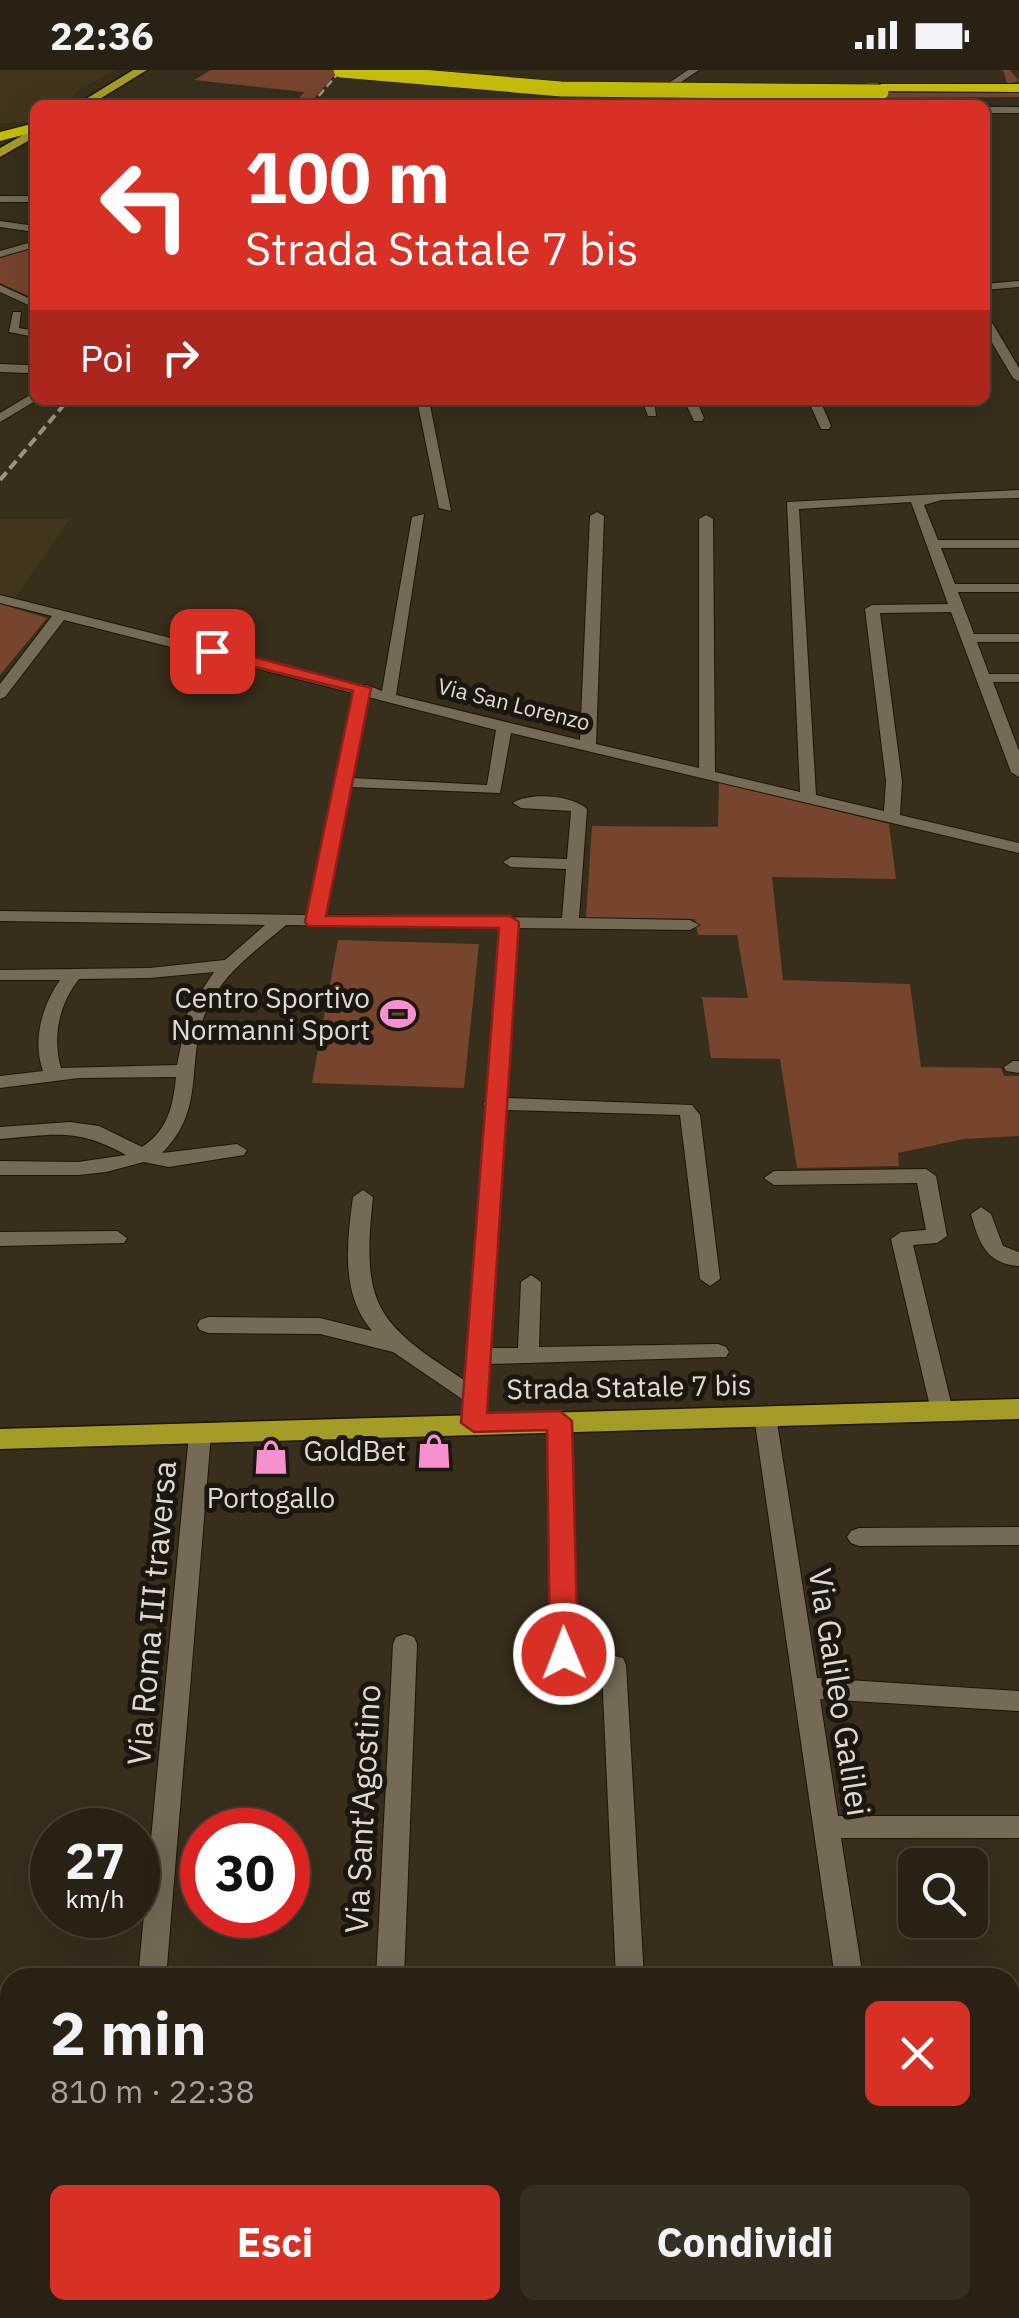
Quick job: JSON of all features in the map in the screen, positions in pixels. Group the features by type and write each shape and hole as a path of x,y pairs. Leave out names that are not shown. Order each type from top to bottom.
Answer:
{"highway":[{"path":"341,70 561,89 1019,90"},
{"path":"374,70 583,86 880,90"},
{"path":"5,143 30,132"}],"main road":[{"path":"90,100 141,70"},
{"name":"Strada Statale 7 bis","path":"0,1439 200,1434 474,1410 560,1421 1019,1410"}],"street":[{"path":"649,100 694,70"},
{"path":"990,110 1019,110"},
{"path":"0,199 30,199"},
{"path":"0,224 30,229"},
{"path":"0,254 30,245"},
{"path":"990,287 1019,284"},
{"path":"0,288 30,305"},
{"path":"0,317 30,310"},
{"path":"17,314 13,330 30,333"},
{"path":"990,329 1019,378"},
{"path":"0,368 28,368"},
{"path":"0,418 30,399"},
{"path":"425,405 446,508"},
{"path":"692,405 698,418"},
{"path":"816,405 825,426"},
{"path":"808,797 792,504 1019,494"},
{"path":"941,496 917,503 1019,772"},
{"path":"588,746 597,516"},
{"path":"388,695 419,517"},
{"path":"706,519 707,772"},
{"path":"933,544 1019,544"},
{"path":"949,588 1019,588"},
{"name":"Via San Lorenzo","path":"0,599 504,727 1019,848"},
{"path":"892,817 894,781 872,609 957,608"},
{"path":"0,694 61,614"},
{"path":"968,638 1019,638"},
{"path":"984,678 1019,678"},
{"path":"314,922 362,688"},
{"path":"1001,725 1019,725"},
{"path":"343,782 494,790 504,727"},
{"path":"521,802 571,804 579,809 570,923"},
{"path":"512,862 575,864"},
{"path":"0,916 690,925"},
{"path":"0,1168 113,1165 164,1144 175,1130 197,1012 231,966 280,921"},
{"path":"474,1410 493,1104 510,922"},
{"path":"0,975 72,976 231,966"},
{"path":"54,1076 46,1056 48,1039 61,992 72,976"},
{"path":"0,1082 186,1071"},
{"path":"493,1104 685,1109 690,1115 710,1279"},
{"path":"0,1133 70,1128 99,1132 142,1155 169,1160 237,1150"},
{"path":"774,1178 926,1176 937,1236 901,1239 942,1412"},
{"path":"363,1196 355,1250 359,1289 368,1316 393,1344 474,1410"},
{"path":"981,1214 991,1248 1006,1260 1019,1260"},
{"path":"0,1239 117,1238"},
{"path":"528,1355 531,1282"},
{"path":"208,1325 320,1326 393,1344"},
{"path":"478,1356 718,1352"},
{"name":"Via Galileo Galilei","path":"766,1416 848,1968"},
{"path":"560,1421 564,1654 614,1664 629,1968"},
{"name":"Via Roma III traversa","path":"153,1968 200,1434"},
{"path":"859,1537 1019,1536"},
{"name":"Via Sant'Agostino","path":"390,1968 405,1644"},
{"path":"806,1688 1019,1701"},
{"path":"827,1826 1019,1827"}],"shaded area":[{"path":"0,70 116,70 77,91 71,100 30,100 29,123 0,123"},
{"path":"211,70 339,70 312,100 298,100 304,92 194,80"},
{"path":"1003,70 1010,70 1019,81 1006,84 873,86 875,93 1019,93 1019,97 859,98 860,85 868,83 1007,83"},
{"path":"30,247 30,297 0,283 0,256"},
{"path":"0,519 70,519 14,599 0,595"},
{"path":"0,604 47,618 0,675"},
{"path":"719,782 889,824 896,879 772,877 783,980 910,984 921,1067 1001,1068 1004,1076 1019,1076 1019,1136 964,1139 898,1153 899,1166 797,1168 780,1059 711,1058 702,997 748,998 737,935 698,935 695,919 586,918 592,826 718,827"},
{"name":"Centro Sportivo Normanni Sport","path":"338,940 479,944 464,1088 312,1083"}],"railway":[{"path":"315,100 341,70"},
{"path":"0,480 64,405"}],"place":[{"name":"Centro Sportivo Normanni Sport","path":"398,1014"},
{"name":"GoldBet","path":"434,1451"},
{"name":"Portogallo","path":"271,1457"}],"route":[{"path":"212,651 362,688 314,922 510,922 493,1104 474,1423 560,1421 564,1654"}]}
